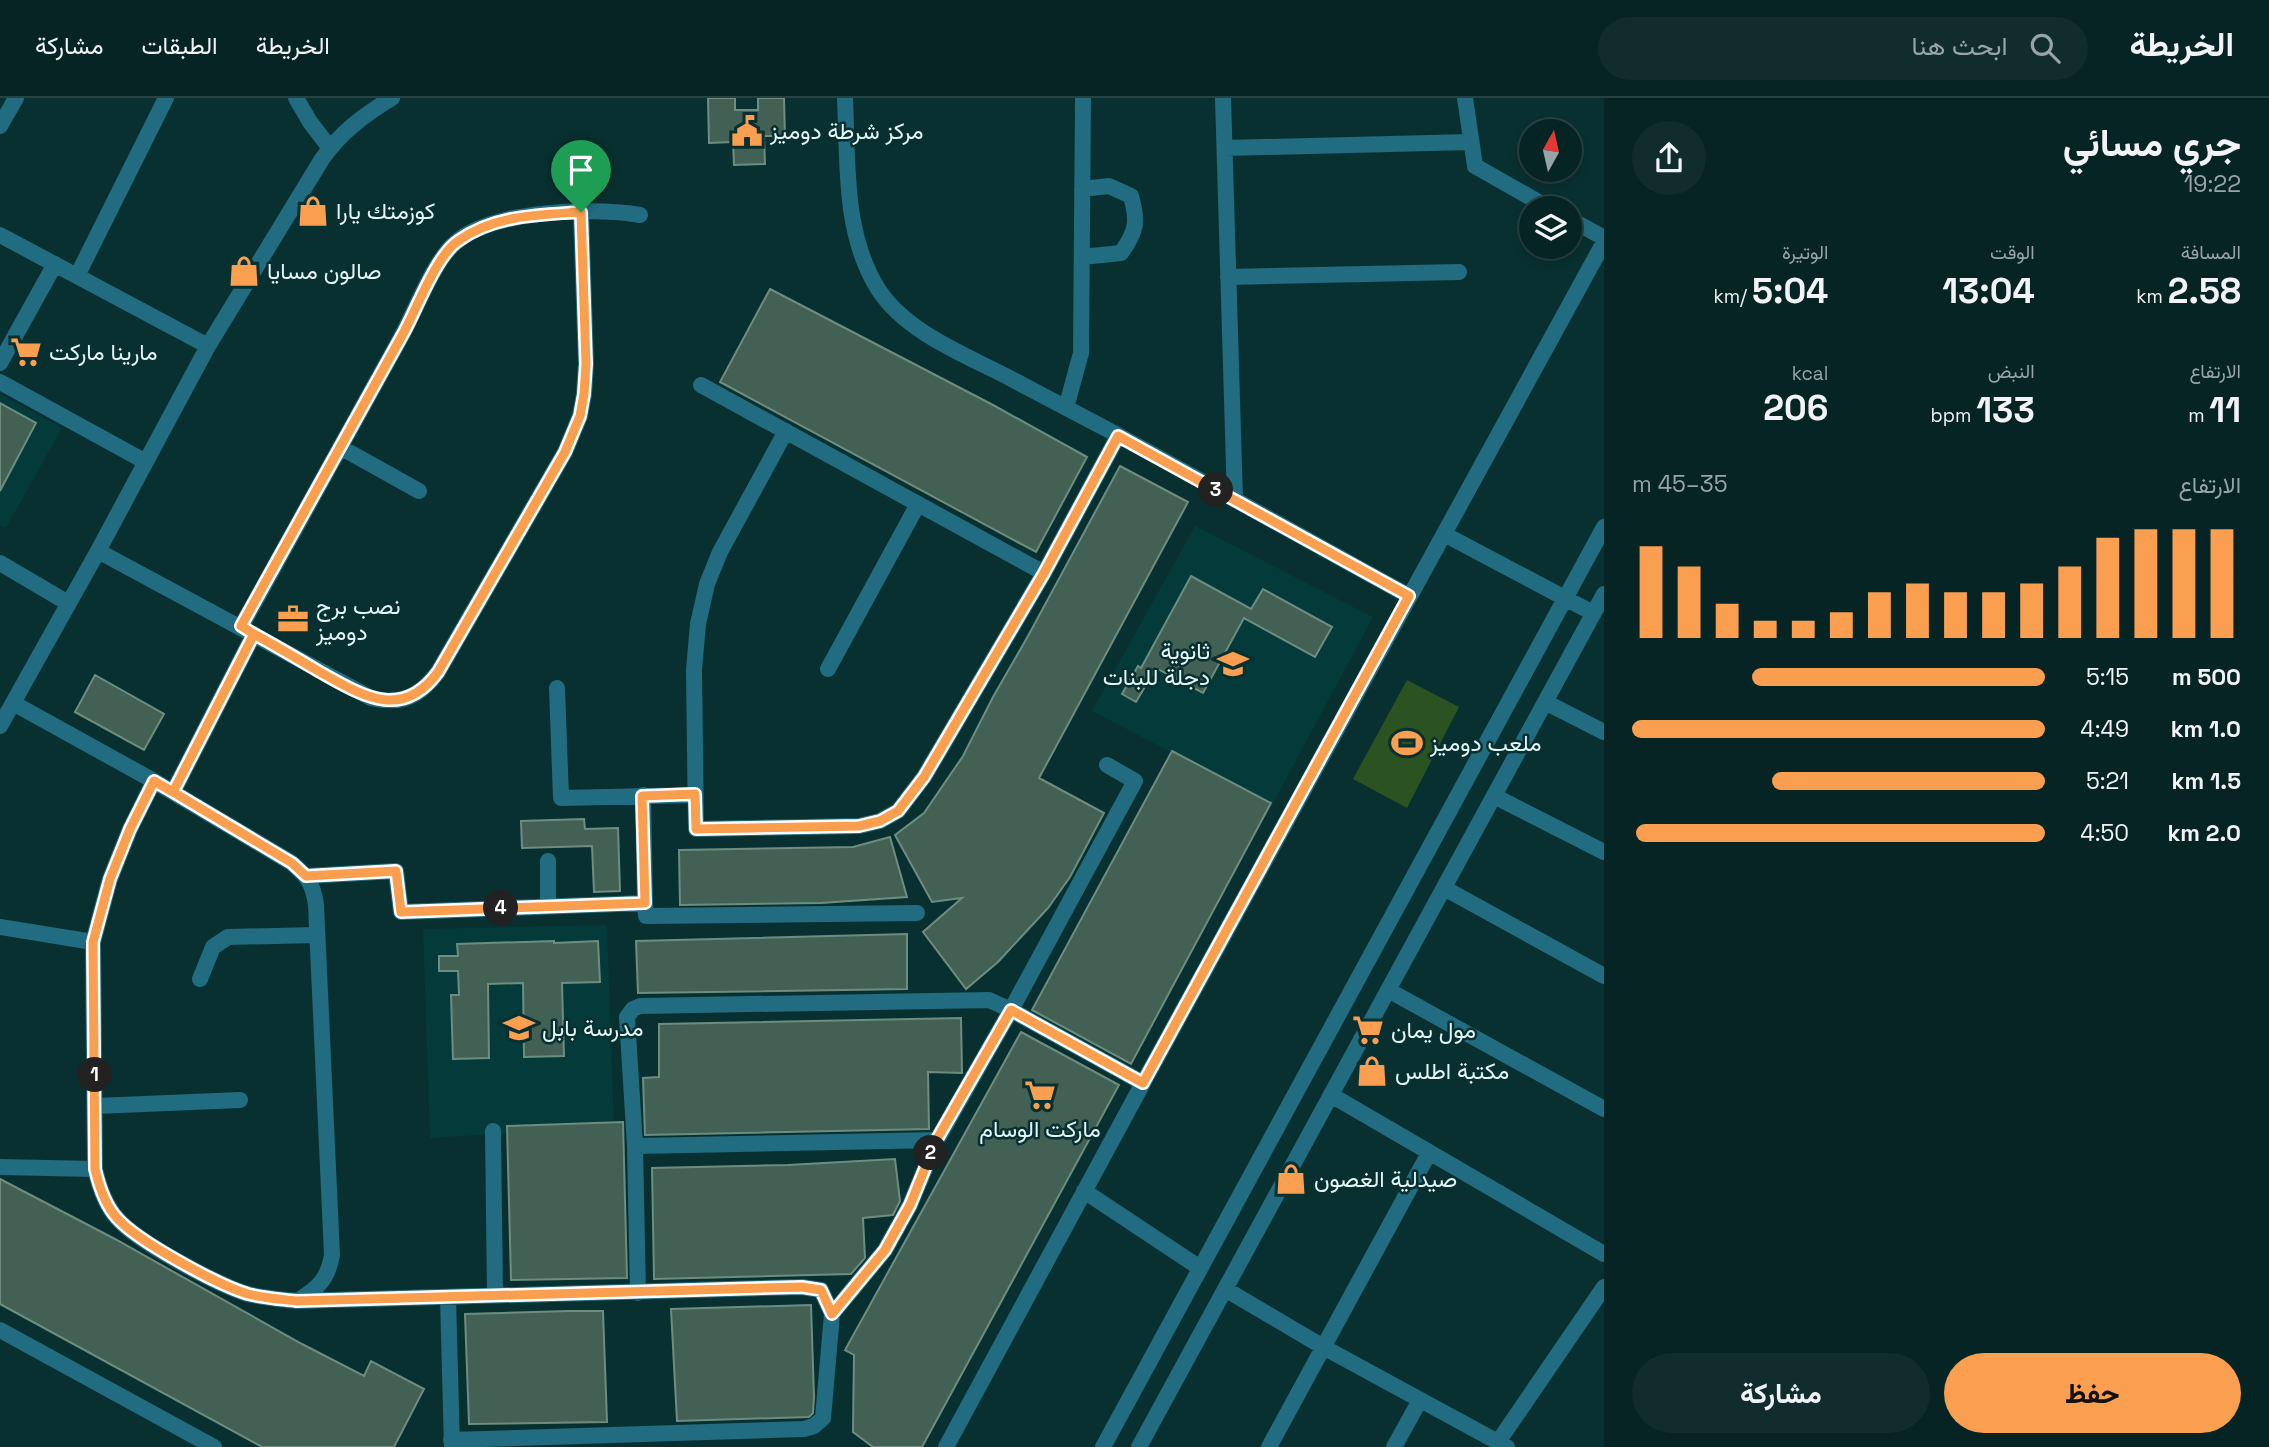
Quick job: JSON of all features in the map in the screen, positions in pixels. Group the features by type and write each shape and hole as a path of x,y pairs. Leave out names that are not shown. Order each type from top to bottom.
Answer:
{"street":[{"path":"1,121 16,98"},
{"path":"77,276 166,98"},
{"path":"296,98 330,148"},
{"path":"0,726 208,346 330,148 354,123 392,98"},
{"path":"845,98 850,198 856,238 865,265 879,290 903,317 930,335 1409,596"},
{"path":"1066,408 1081,353 1083,98"},
{"path":"1223,98 1235,500"},
{"path":"1465,98 1475,166 1528,196"},
{"path":"1225,148 1470,142"},
{"path":"1082,189 1109,186 1131,196 1137,217 1132,239 1121,253 1082,257"},
{"path":"173,792 247,630 340,447 440,261 455,243 474,231 516,217 620,211 640,215"},
{"path":"98,551 371,698 385,701 418,694 432,681 565,452 580,416 586,364 581,212"},
{"path":"946,1447 1604,240 1582,226"},
{"path":"0,235 208,346"},
{"path":"0,363 55,264"},
{"path":"1228,277 1459,272"},
{"path":"0,382 146,462"},
{"path":"701,385 1044,573"},
{"path":"786,431 720,552 708,584 698,624 694,670 696,829 859,826 880,821 898,811 924,777 1044,573 1118,436"},
{"path":"340,447 419,491"},
{"path":"828,669 918,504"},
{"path":"1103,1447 1604,527"},
{"path":"1444,534 1593,614"},
{"path":"0,563 68,603"},
{"path":"1139,1447 1604,594"},
{"path":"556,688 561,798 695,794"},
{"path":"1545,702 1604,732"},
{"path":"13,703 154,781 292,863 306,876 314,891 332,1255 322,1284 296,1301"},
{"path":"832,1314 885,1250 910,1205 937,1139 1011,1010 1135,781 1107,765"},
{"path":"154,781 130,829 110,879 93,942 95,1169 105,1200 117,1218 131,1231 163,1252 226,1285 248,1294 296,1301 802,1287 821,1290 832,1314 824,1418 814,1426 804,1429 691,1440 452,1443 448,1298"},
{"path":"642,796 646,916 917,913"},
{"path":"1494,796 1604,852"},
{"path":"548,861 548,906"},
{"path":"306,876 396,871 401,912 645,903"},
{"path":"1444,888 1604,976"},
{"path":"0,927 93,942"},
{"path":"200,979 213,947 228,937 317,935"},
{"path":"1388,990 1604,1109"},
{"path":"638,1293 635,1146 627,1017 633,1009 640,1006 989,1000 1143,1083"},
{"path":"1331,1095 1604,1254"},
{"path":"96,1106 240,1100"},
{"path":"1287,1109 1314,1125"},
{"path":"493,1131 495,1295"},
{"path":"635,1146 937,1139"},
{"path":"1269,1447 1429,1153"},
{"path":"0,1167 95,1169"},
{"path":"1084,1191 1200,1268"},
{"path":"1225,1289 1325,1348 1503,1445 1604,1287"},
{"path":"0,1330 214,1447"},
{"path":"1394,1447 1420,1400"}],"shaded area":[{"path":"0,394 62,428 6,528 0,525"},
{"name":"ثانوية دجلة للبنات","path":"1195,526 1373,617 1272,805 1092,711"},
{"name":"مدرسة بابل","path":"607,925 614,1127 430,1138 423,929"}],"green space":[{"name":"ملعب دوميز","path":"1407,680 1459,707 1407,808 1353,779"}],"building":[{"name":"مركز شرطة دوميز","path":"708,98 735,98 735,110 758,110 758,98 784,98 785,136 764,136 765,164 734,165 733,142 709,143"},
{"path":"770,289 1087,457 1036,552 720,382"},
{"path":"0,403 36,423 0,491"},
{"path":"1120,466 1188,502 1039,778 1104,813 1070,877 1048,908 998,962 966,989 923,932 962,898 932,902 895,835 924,813 963,756"},
{"path":"1191,576 1251,609 1263,589 1332,627 1315,657 1244,618 1203,693 1156,668 1136,702 1122,694 1138,666 1141,668"},
{"path":"95,675 164,714 144,750 75,712"},
{"path":"1172,751 1271,803 1131,1064 1032,1010"},
{"path":"584,819 585,829 618,828 620,891 594,892 592,846 522,848 521,821"},
{"path":"890,837 907,897 821,903 680,905 679,850 853,847"},
{"path":"907,934 907,989 638,993 636,941"},
{"path":"598,941 600,982 562,983 564,1056 524,1057 523,983 488,984 489,1058 453,1059 451,995 459,995 458,971 439,971 439,956 458,956 457,944"},
{"path":"961,1018 962,1073 928,1072 929,1129 645,1135 643,1078 659,1077 659,1024"},
{"path":"1021,1032 1119,1085 922,1447 873,1447 853,1432 854,1355 845,1350"},
{"path":"623,1122 627,1278 511,1280 507,1126"},
{"path":"895,1159 900,1201 893,1215 863,1218 865,1258 851,1274 654,1279 652,1168"},
{"path":"0,1179 364,1376 371,1361 424,1389 394,1447 262,1447 0,1304"},
{"path":"811,1305 814,1397 813,1413 809,1417 677,1421 671,1309"},
{"path":"603,1311 607,1422 469,1424 465,1314"}],"place":[{"name":"مركز شرطة دوميز","path":"747,131"},
{"name":"كوزمتك يارا","path":"313,211"},
{"name":"صالون مسايا","path":"244,271"},
{"name":"مارينا ماركت","path":"26,352"},
{"name":"نصب برج دوميز","path":"293,619"},
{"name":"ثانوية دجلة للبنات","path":"1233,664"},
{"name":"ملعب دوميز","path":"1407,743"},
{"name":"مدرسة بابل","path":"519,1028"},
{"name":"مول يمان","path":"1368,1030"},
{"name":"مكتبة اطلس","path":"1372,1071"},
{"name":"ماركت الوسام","path":"1040,1095"},
{"name":"صيدلية الغصون","path":"1291,1179"}],"route":[{"path":"581,212 516,217 491,224 455,243 440,261 241,626 254,634 173,792 154,781 130,829 100,911 93,942 95,1169 105,1200 117,1218 131,1231 163,1252 248,1294 296,1301 802,1287 821,1290 832,1314 885,1250 910,1205 937,1139 1011,1010 1143,1083 1409,596 1118,436 1044,573 924,777 898,811 880,821 859,826 696,829 695,794 642,796 645,903 401,912 396,871 306,876 292,863 173,792 213,713 254,634 332,679 371,698 385,701 418,694 438,672 565,452 580,416 586,364 581,212"}]}
